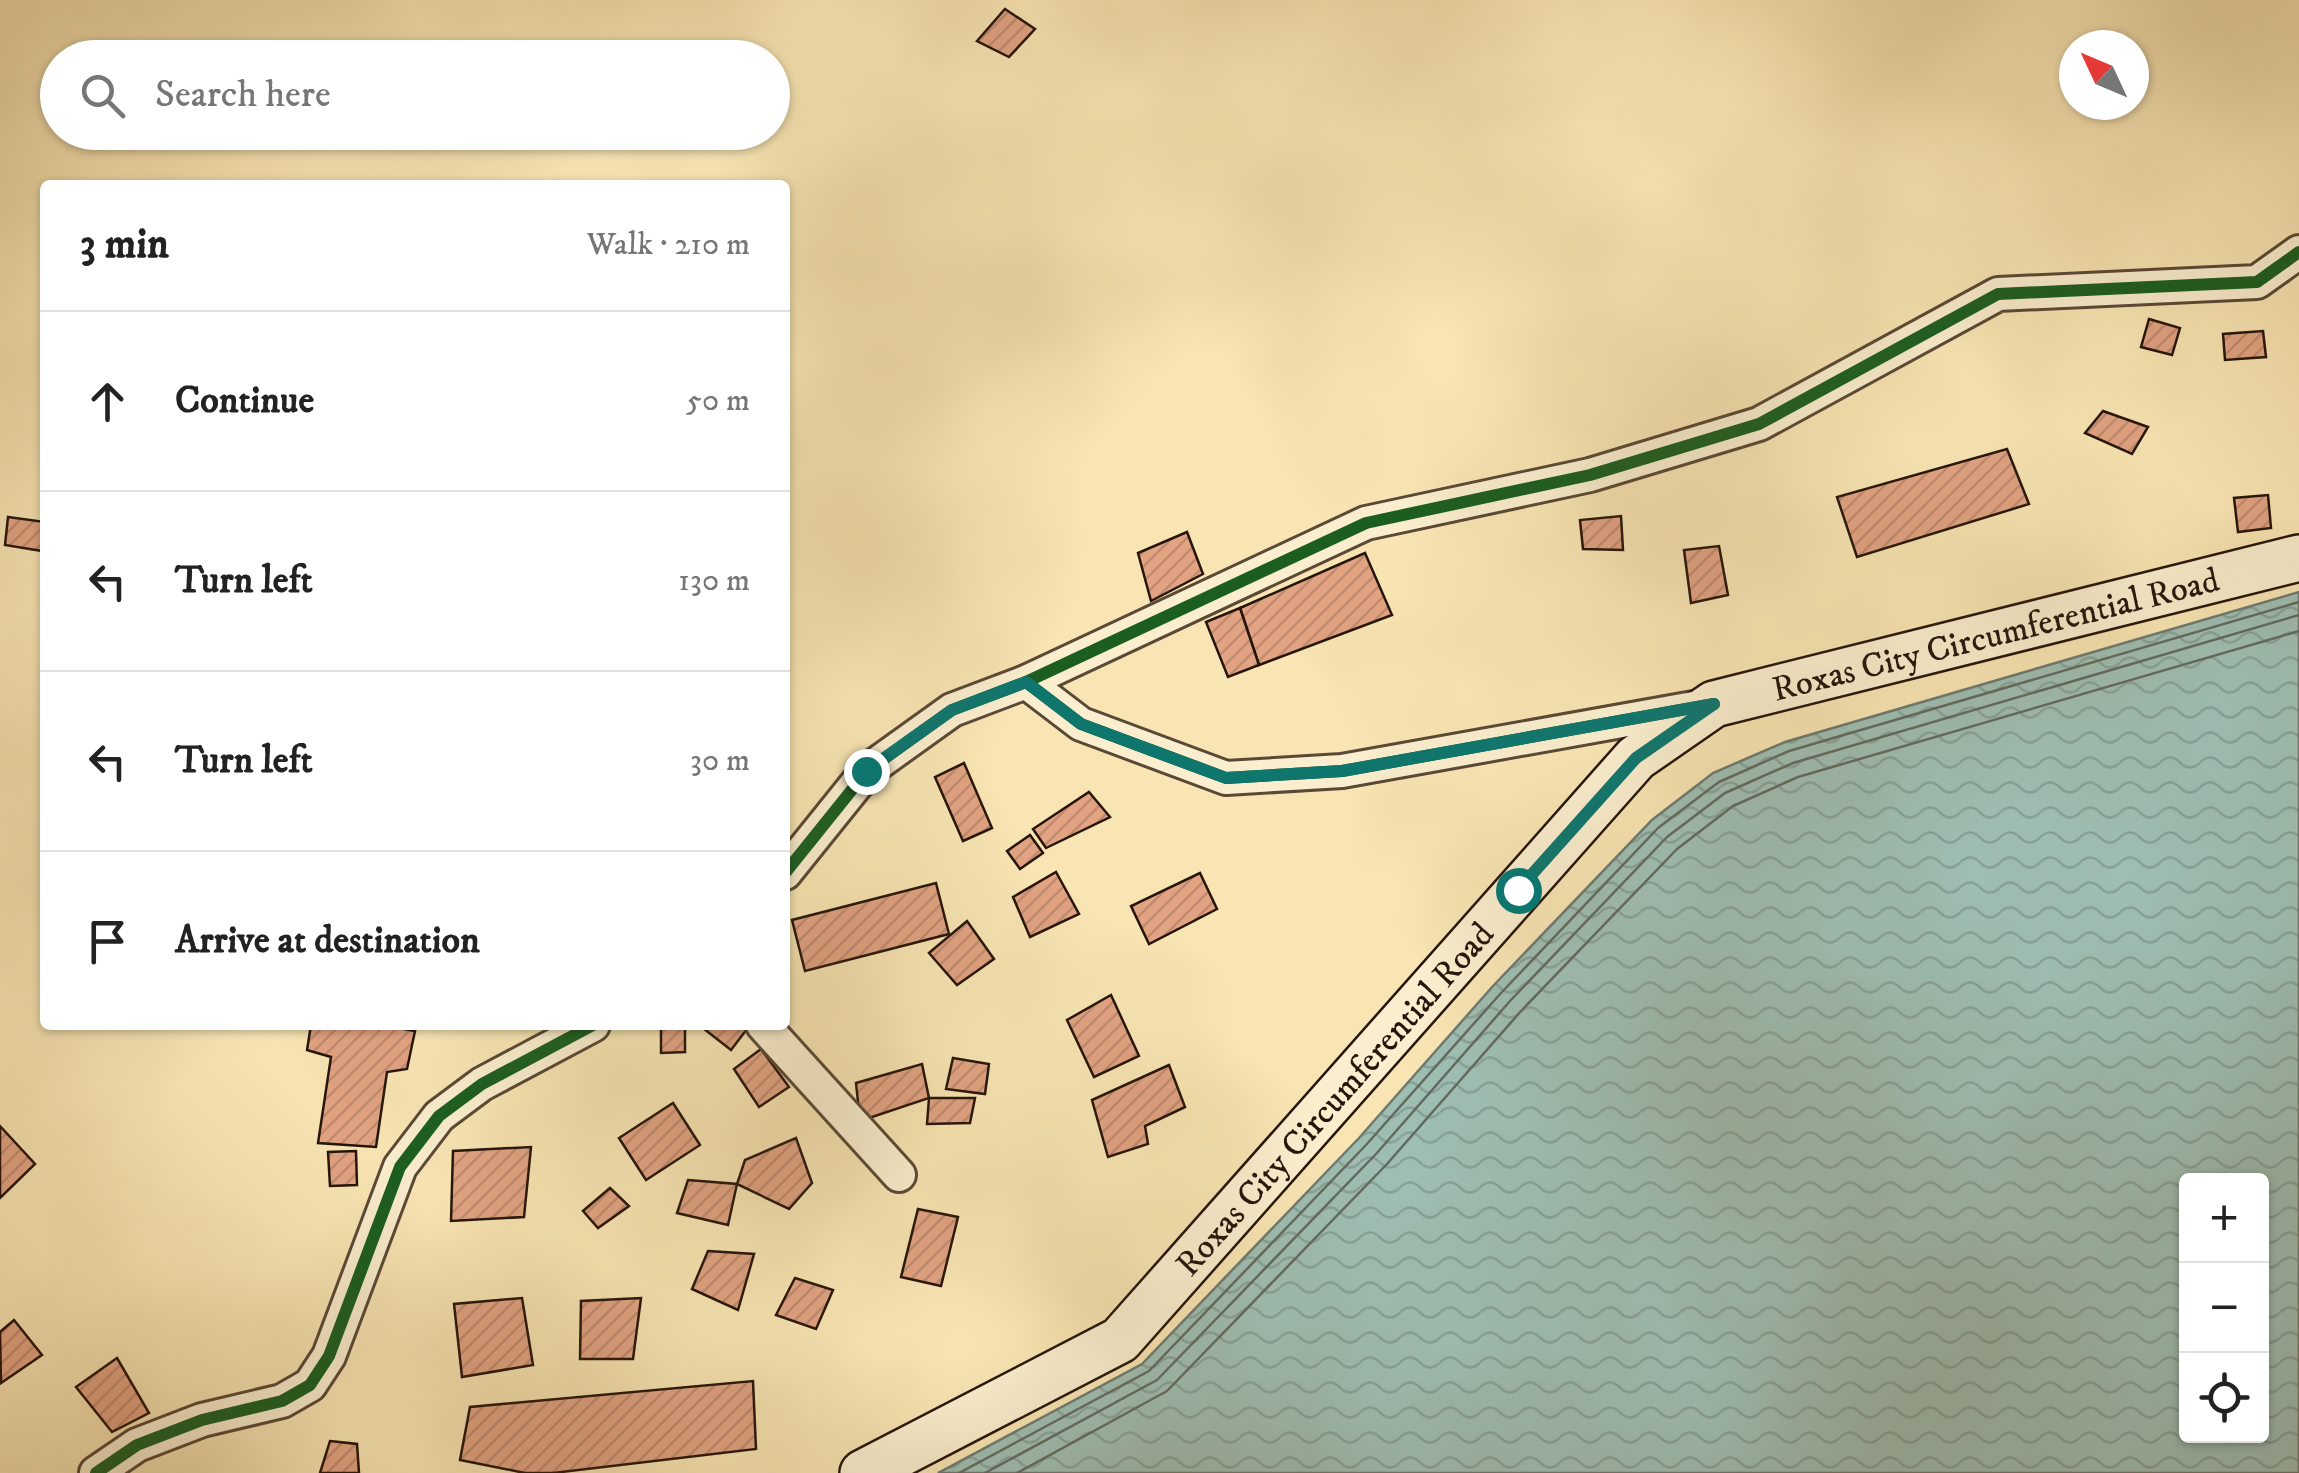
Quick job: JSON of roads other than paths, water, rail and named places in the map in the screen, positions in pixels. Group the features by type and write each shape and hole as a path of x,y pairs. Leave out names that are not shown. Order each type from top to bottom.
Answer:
{"main road":[{"name":"Roxas City Circumferential Road","path":"862,1473 1120,1340 1636,758 1714,704 2299,558"}],"street":[{"path":"790,867 866,771 952,710 1026,682 1366,524 1590,475 1759,424 1998,294 2257,282 2299,252"},
{"path":"1026,682 1081,724 1226,778 1342,771 1714,704"},
{"path":"96,1473 137,1445 202,1420 282,1400 310,1385 328,1356 400,1166 439,1116 482,1084 584,1030"},
{"path":"768,1030 899,1175"}],"water":[{"path":"2299,592 2299,1473 938,1473 1142,1364 1359,1138 1493,986 1652,820 1713,773 1785,742"}]}
